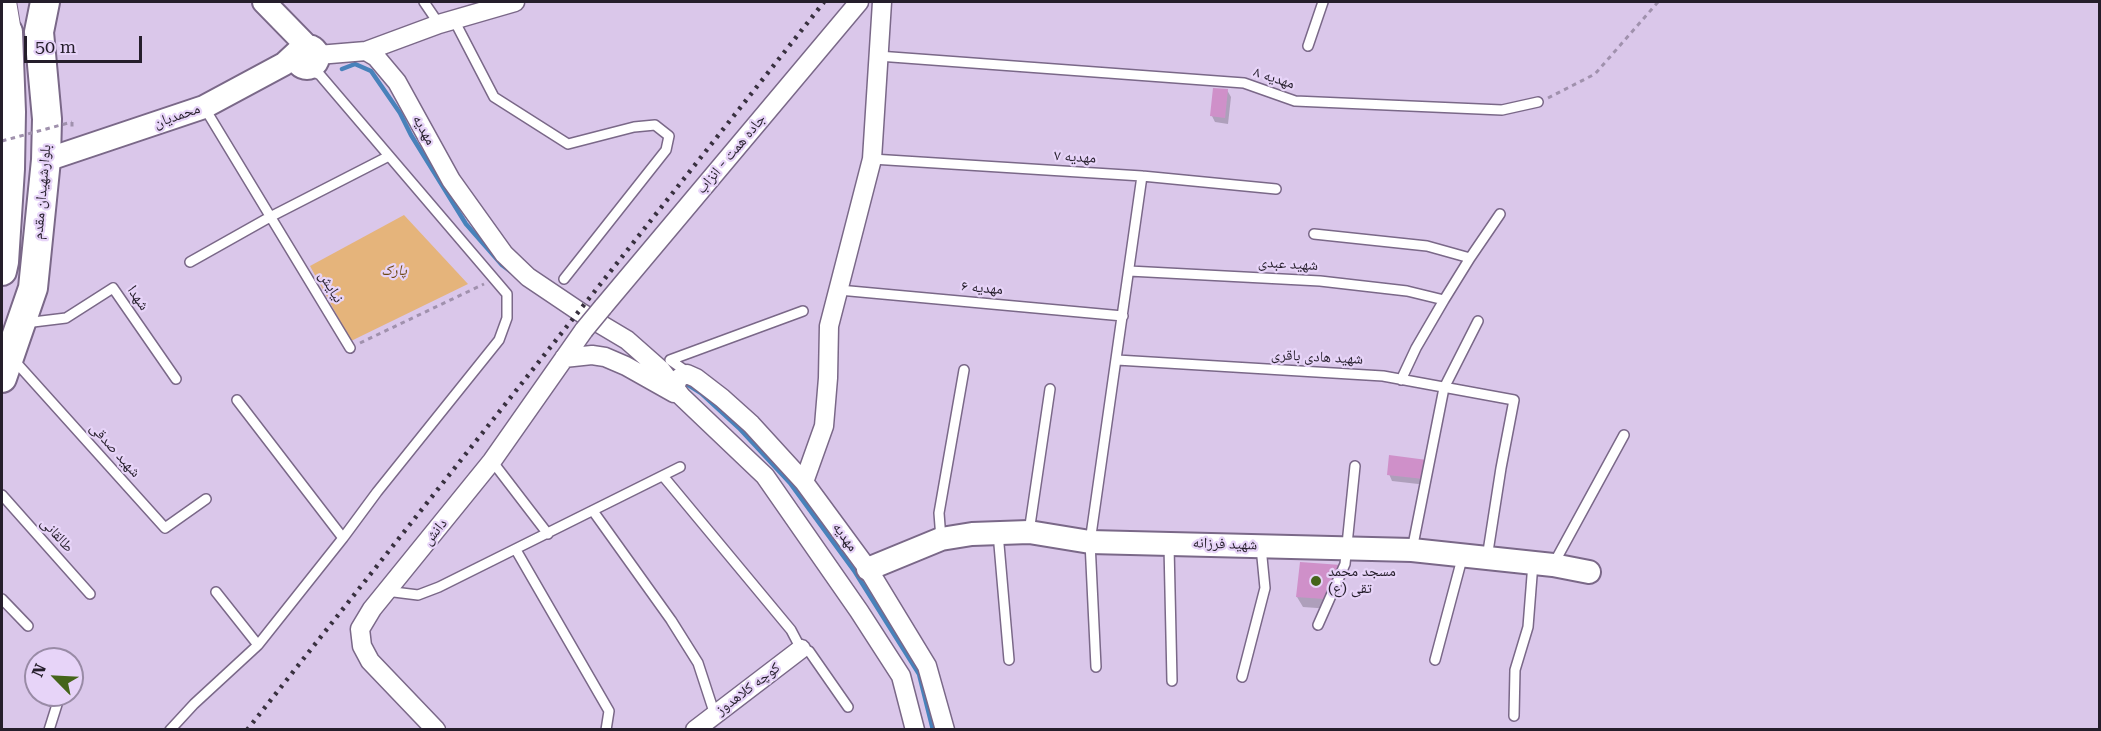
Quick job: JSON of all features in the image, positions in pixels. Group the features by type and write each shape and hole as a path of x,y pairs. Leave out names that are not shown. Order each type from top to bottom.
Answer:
{"main road":[{"path":"2,271 11,112 3,2"},
{"path":"34,2 39,32"},
{"name":"بلوارشهیدان مقدم","path":"5,367 33,288 46,160 47,119 39,32 45,2"}],"street":[{"path":"264,2 307,55 366,51 446,22 511,2"},
{"name":"جاده همت - انزاب","path":"584,330 859,2"},
{"path":"804,482 824,426 829,326 872,159 882,2"},
{"name":"مهدیه","path":"366,51 376,57 397,82 451,180 504,254 528,277 627,340 661,370 678,392"},
{"name":"محمدیان","path":"46,160 204,107 248,85 294,68 307,55"},
{"name":"دانش","path":"436,729 370,661 362,646 360,629 386,591 492,461 584,330"},
{"path":"564,358 592,355 605,357 678,392 765,476 901,676 915,729"},
{"path":"678,392 678,379 687,374 695,378"},
{"name":"مهدیه","path":"695,378 751,424 804,482 868,569 927,666 945,729"},
{"name":"شهید فرزانه","path":"868,569 941,539 972,534 1029,532 1090,542 1169,542 1412,550 1543,564 1588,572"},
{"path":"841,585 868,569"},
{"name":"کوچه کلاهدوز","path":"695,729 801,649"}],"lane":[{"path":"424,2 446,22 494,97 568,144 634,127 655,125 669,136 666,150 564,279"},
{"path":"1308,46 1323,2"},
{"path":"170,729 258,645 343,538 376,492 499,340 507,318 507,294 320,75 307,55"},
{"name":"مهدیه ۸","path":"878,56 1244,83 1295,101 1502,110 1538,102"},
{"name":"نیایش","path":"204,107 350,348"},
{"path":"190,262 270,217 388,156"},
{"name":"مهدیه ۷","path":"872,159 1142,176 1276,189"},
{"path":"1096,667 1090,542 1142,176"},
{"path":"1401,380 1416,348 1444,300 1500,214"},
{"path":"1314,234 1427,246 1470,258"},
{"name":"شهید عبدی","path":"1129,271 1320,281 1407,291 1444,300"},
{"name":"شهدا","path":"20,324 66,318 113,288 176,379"},
{"name":"مهدیه ۶","path":"839,290 1123,316"},
{"path":"695,378 670,360 803,311"},
{"path":"1412,550 1444,388 1478,321"},
{"name":"شهید هادی باقری","path":"1117,360 1383,376 1514,400 1487,558"},
{"name":"شهید صدقی","path":"5,367 165,528 206,499"},
{"path":"941,539 939,513 964,370"},
{"path":"1029,532 1050,389"},
{"path":"237,400 343,538"},
{"path":"1514,716 1515,670 1543,564 1624,435"},
{"path":"492,461 548,534"},
{"path":"1318,626 1345,564 1355,466"},
{"path":"386,591 418,596 516,550 680,467"},
{"path":"663,476 791,630 801,649 809,651 848,707"},
{"name":"طالقانی","path":"2,495 90,594"},
{"path":"593,511 671,620 698,663 715,714"},
{"path":"998,533 1009,660"},
{"path":"1169,542 1172,681"},
{"path":"1242,677 1266,588 1261,546"},
{"path":"516,550 609,711 606,729"},
{"path":"1435,660 1463,555"},
{"path":"216,592 258,645"},
{"path":"2,599 28,626"},
{"path":"49,729 56,707"}],"path":[{"path":"1538,102 1595,74 1658,2"},
{"path":"2,141 72,122 72,134"},
{"path":"350,348 493,279"}],"green space":[{"name":"پارک","path":"404,215 468,284 351,341 310,266"}],"building":[{"path":"1213,88 1228,89 1225,118 1210,116"},
{"path":"1389,455 1427,460 1424,479 1387,475"},
{"name":"مسجد محمد تقی (ع)","path":"1300,562 1341,565 1325,599 1296,597"}],"waterway":[{"path":"342,69 355,64 371,71 400,113 466,224 510,271"},
{"path":"682,381 701,393 739,428 790,483 855,572 919,674 933,730"}],"railway":[{"path":"247,730 824,2"}],"place":[{"name":"مسجد محمد تقی (ع)","path":"1316,581"}]}
